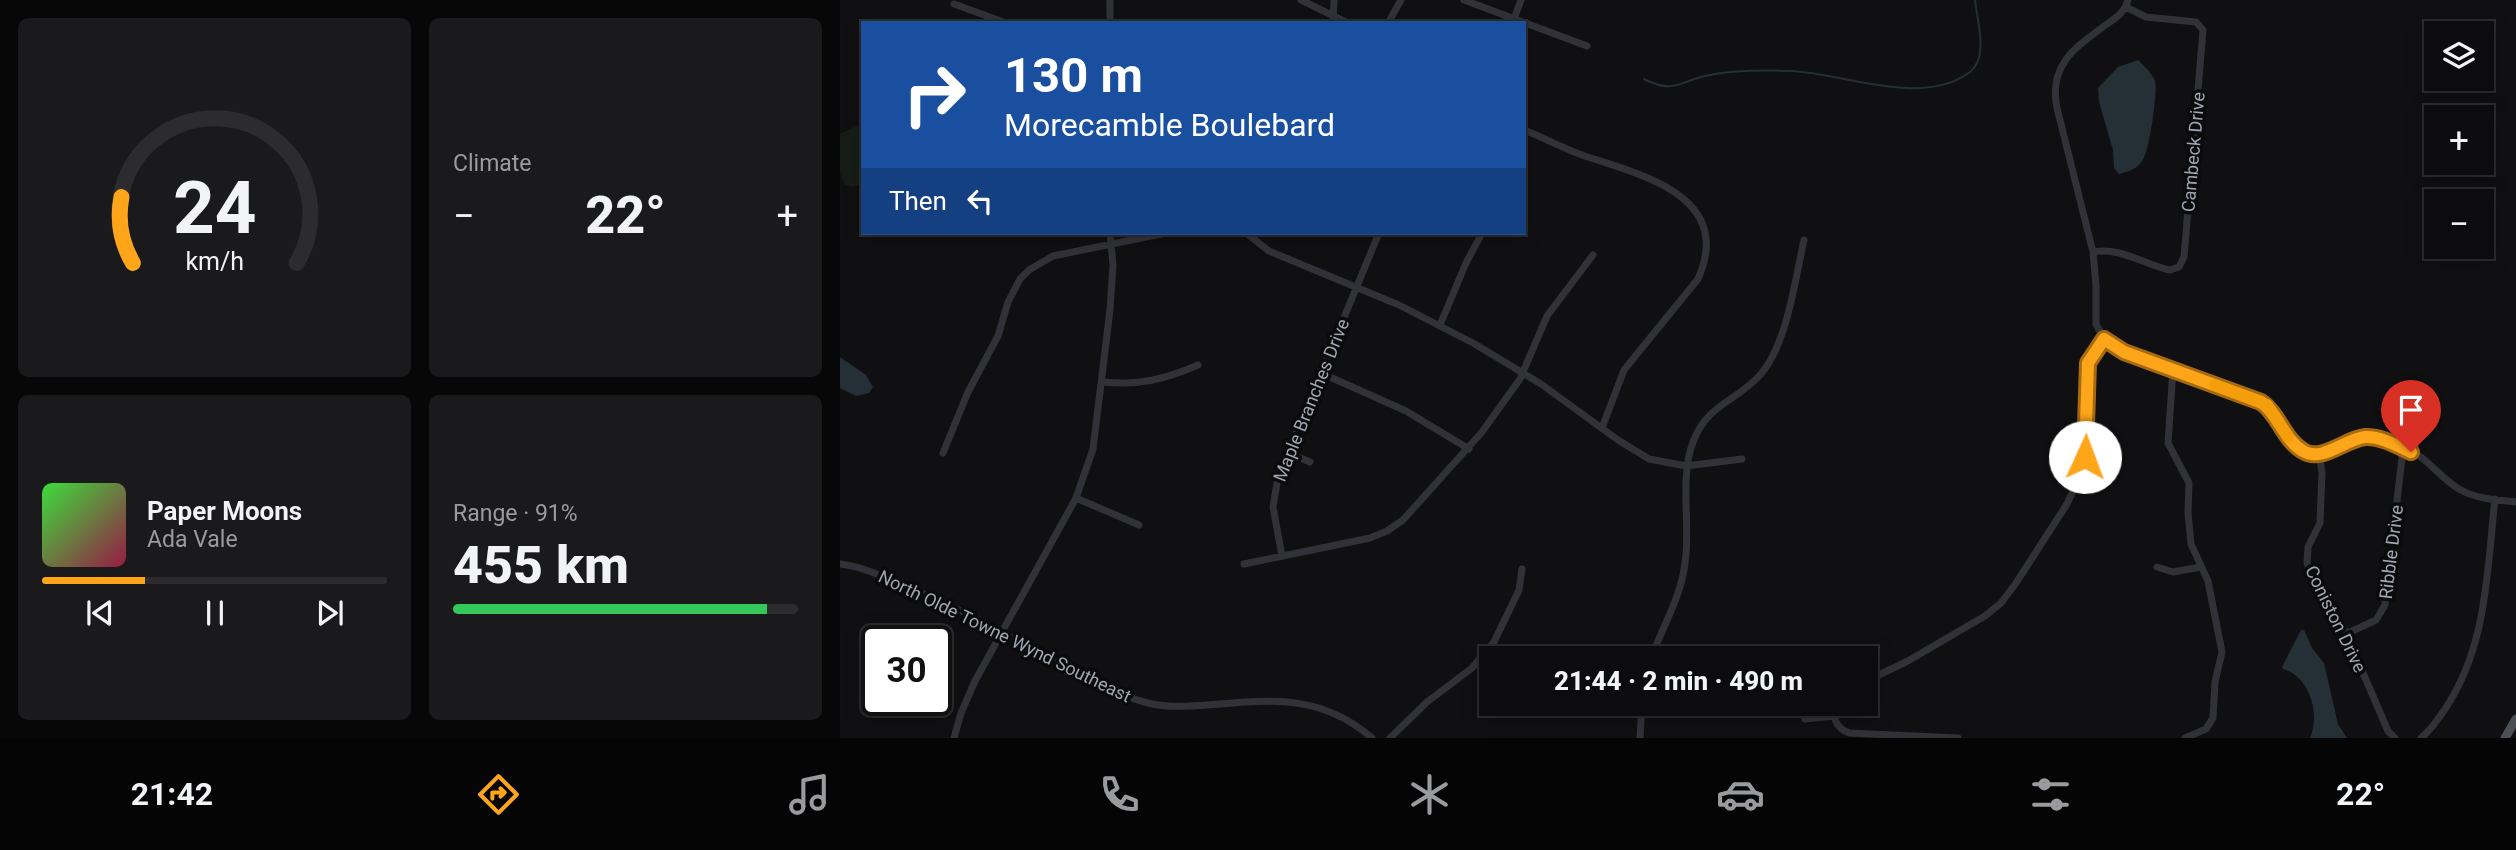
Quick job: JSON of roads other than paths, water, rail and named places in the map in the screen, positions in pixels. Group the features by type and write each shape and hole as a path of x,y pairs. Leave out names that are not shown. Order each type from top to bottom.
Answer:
{"main road":[{"path":"2505,738 2516,719"}],"street":[{"path":"1110,0 1110,21"},
{"path":"1301,0 1333,20 1334,0"},
{"path":"1389,21 1401,0"},
{"path":"1464,0 1519,21"},
{"path":"1514,19 1521,0"},
{"path":"954,4 1001,21"},
{"path":"2127,4 2116,18 2075,48 2061,67 2056,83 2057,108 2093,252 2095,319 2104,339 2115,348 2261,402 2270,410 2282,430 2307,453 2319,454 2365,437 2378,439 2418,456 2460,490 2516,502"},
{"name":"Cambeck Drive","path":"2093,252 2116,251 2170,270 2179,267 2184,257 2203,30 2196,22 2146,17 2127,4"},
{"path":"1526,23 1587,46"},
{"path":"1526,131 1580,155 1668,186 1691,205 1704,232 1704,261 1698,279 1629,362 1620,378 1602,428"},
{"path":"954,738 970,692 1076,498 1093,449 1110,310 1110,235"},
{"path":"943,453 968,392 998,336 1008,302 1020,279 1042,260 1053,256 1156,235"},
{"path":"1249,235 1269,251 1440,325 1524,373 1649,459 1686,466 1742,459"},
{"name":"Maple Branches Drive","path":"1282,556 1273,498 1288,453 1378,235"},
{"path":"1440,325 1481,235"},
{"path":"1656,646 1683,578 1687,551 1686,466 1696,436 1718,406 1760,375 1776,350 1804,240"},
{"path":"1244,564 1370,538 1403,520 1469,449 1524,373 1547,316 1593,255"},
{"path":"1878,675 1906,662 1985,615 2001,603 2017,583 2067,504 2081,474 2086,440 2088,363 2104,339"},
{"path":"1103,382 1146,383 1168,378 1198,365"},
{"path":"2173,370 2168,443 2189,483 2190,535 2194,552 2208,581 2222,652 2215,682 2213,718 2206,729 2186,738"},
{"path":"1321,373 1406,411 1469,449"},
{"name":"Ribble Drive","path":"2346,634 2376,620 2385,605 2403,449"},
{"path":"1288,453 1310,462"},
{"name":"Coniston Drive","path":"2319,454 2322,472 2320,523 2308,547 2307,564 2311,575 2333,607 2385,725 2395,738"},
{"path":"1076,498 1139,525"},
{"path":"2421,738 2431,729 2454,695 2474,651 2482,619 2495,499"},
{"name":"North Olde Towne Wynd Southeast","path":"840,564 880,575 950,606 1104,687 1148,703 1170,706 1272,700 1302,703 1346,719 1371,738"},
{"path":"2157,567 2174,572 2201,567"},
{"path":"1390,738 1427,702 1472,668 1494,642 1519,590 1522,569"},
{"path":"1640,738 1641,716"},
{"path":"1805,719 1834,716 1839,727 1849,733 1958,738"}],"waterway":[{"path":"1644,79 1669,86 1715,74 1791,71 1906,88 1951,82 1970,72 1979,57 1980,38 1975,0"}]}
